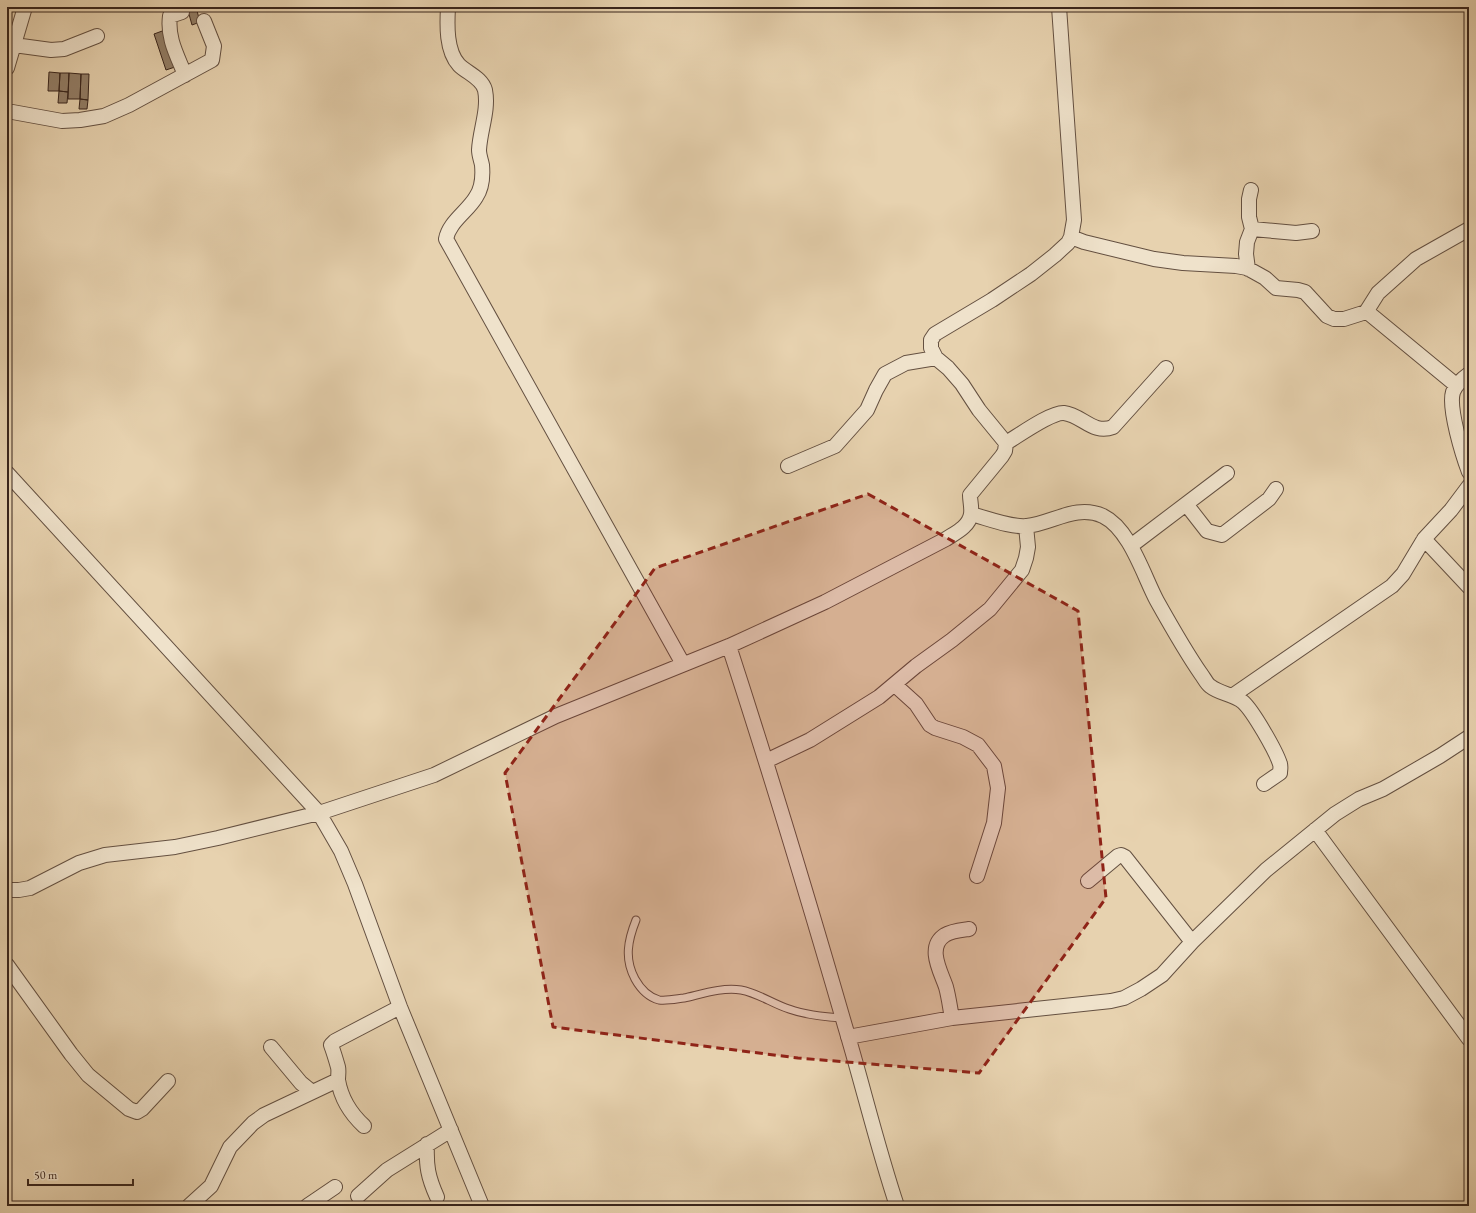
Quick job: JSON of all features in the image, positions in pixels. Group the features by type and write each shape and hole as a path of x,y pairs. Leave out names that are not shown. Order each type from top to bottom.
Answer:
{"street":[{"path":"7,68 25,7"},
{"path":"448,7 448,33 452,54 459,64 481,81 484,88 486,101 479,153 482,170 481,185 476,197 450,229 446,239 683,664"},
{"path":"7,890 30,888 79,863 105,855 175,847 319,814 434,775 556,716 729,646 825,602 946,539 963,528 968,522 971,514 970,495 1002,456 1005,451 1006,443 979,410 962,384 948,368 936,358 931,348 931,340 935,334 992,300 1031,274 1064,247 1071,237 1074,220 1059,7"},
{"path":"182,12 170,16 169,27 171,41 186,75"},
{"path":"7,111 62,121 104,116 186,75 212,60 214,46 204,21"},
{"path":"14,45 51,50 64,49 97,36"},
{"path":"1248,269 1246,254 1247,242 1252,229 1249,217 1248,199 1251,190"},
{"path":"1252,229 1296,233 1312,231"},
{"path":"1071,237 1084,242 1154,259 1183,263 1236,266 1248,269 1266,278 1276,288 1306,292 1327,316 1334,319 1344,319 1366,312 1378,293 1416,259 1469,229"},
{"path":"1366,312 1456,385"},
{"path":"788,466 835,446 867,410 884,374 906,363 936,358"},
{"path":"1006,443 1054,414 1064,413 1105,430 1113,427 1166,368"},
{"path":"1469,374 1456,385 1452,394 1452,409 1469,472"},
{"path":"1132,545 1227,472"},
{"path":"7,473 319,814 341,851 355,884 400,1007 482,1206"},
{"path":"1232,696 1392,586 1403,574 1424,539 1451,510 1469,486"},
{"path":"1186,504 1207,531 1222,536 1269,499 1276,489"},
{"path":"971,514 1012,526 1026,526 1072,513 1081,512 1093,513 1104,517 1114,524 1132,545 1157,601 1201,674 1210,686 1243,702 1263,732 1280,764 1280,773 1264,784"},
{"path":"766,761 810,740 879,697 916,666 990,609 1022,570 1028,547 1026,526"},
{"path":"1424,539 1469,587"},
{"path":"729,646 766,761 843,1018 882,1160 897,1206"},
{"path":"895,685 916,704 930,725 963,737 978,745 994,766 998,788 994,823 977,876"},
{"path":"848,1037 952,1018 1111,1001 1124,998 1162,975 1192,942 1266,870 1315,830 1359,798 1383,789 1440,756 1469,737"},
{"path":"1315,830 1469,1039"},
{"path":"1088,882 1118,856 1121,855 1125,857 1192,942"},
{"path":"952,1018 950,1001 936,962 936,950 938,943 946,934 969,929"},
{"path":"7,965 71,1054 88,1075 128,1109 137,1112 142,1109 168,1081"},
{"path":"364,1126 356,1119 348,1108 342,1094 338,1080 338,1068 331,1045 335,1041 400,1007"},
{"path":"271,1047 301,1083 312,1092"},
{"path":"189,1206 211,1186 216,1179 225,1155 230,1147 253,1123 264,1115 338,1080"},
{"path":"358,1196 387,1170 451,1130"},
{"path":"427,1144 426,1158 429,1179 437,1197"},
{"path":"307,1206 335,1187"}],"lane":[{"path":"636,920 630,936 628,952 629,961 632,974 640,988 649,996 660,1000 676,999 716,990 734,989 749,992 790,1010 831,1018 843,1018"}],"highlighted area":[{"path":"868,494 1078,611 1106,898 979,1073 798,1058 553,1027 505,773 655,568"}],"building":[{"path":"187,7 196,7 200,22 192,25"},
{"path":"165,30 178,66 166,70 154,34"},
{"path":"49,72 60,73 59,91 48,91"},
{"path":"60,73 69,73 68,92 59,91"},
{"path":"69,73 81,74 80,99 68,99"},
{"path":"81,74 89,74 88,100 80,99"},
{"path":"59,91 68,92 67,103 58,103"},
{"path":"80,99 88,100 87,109 79,109"}]}
